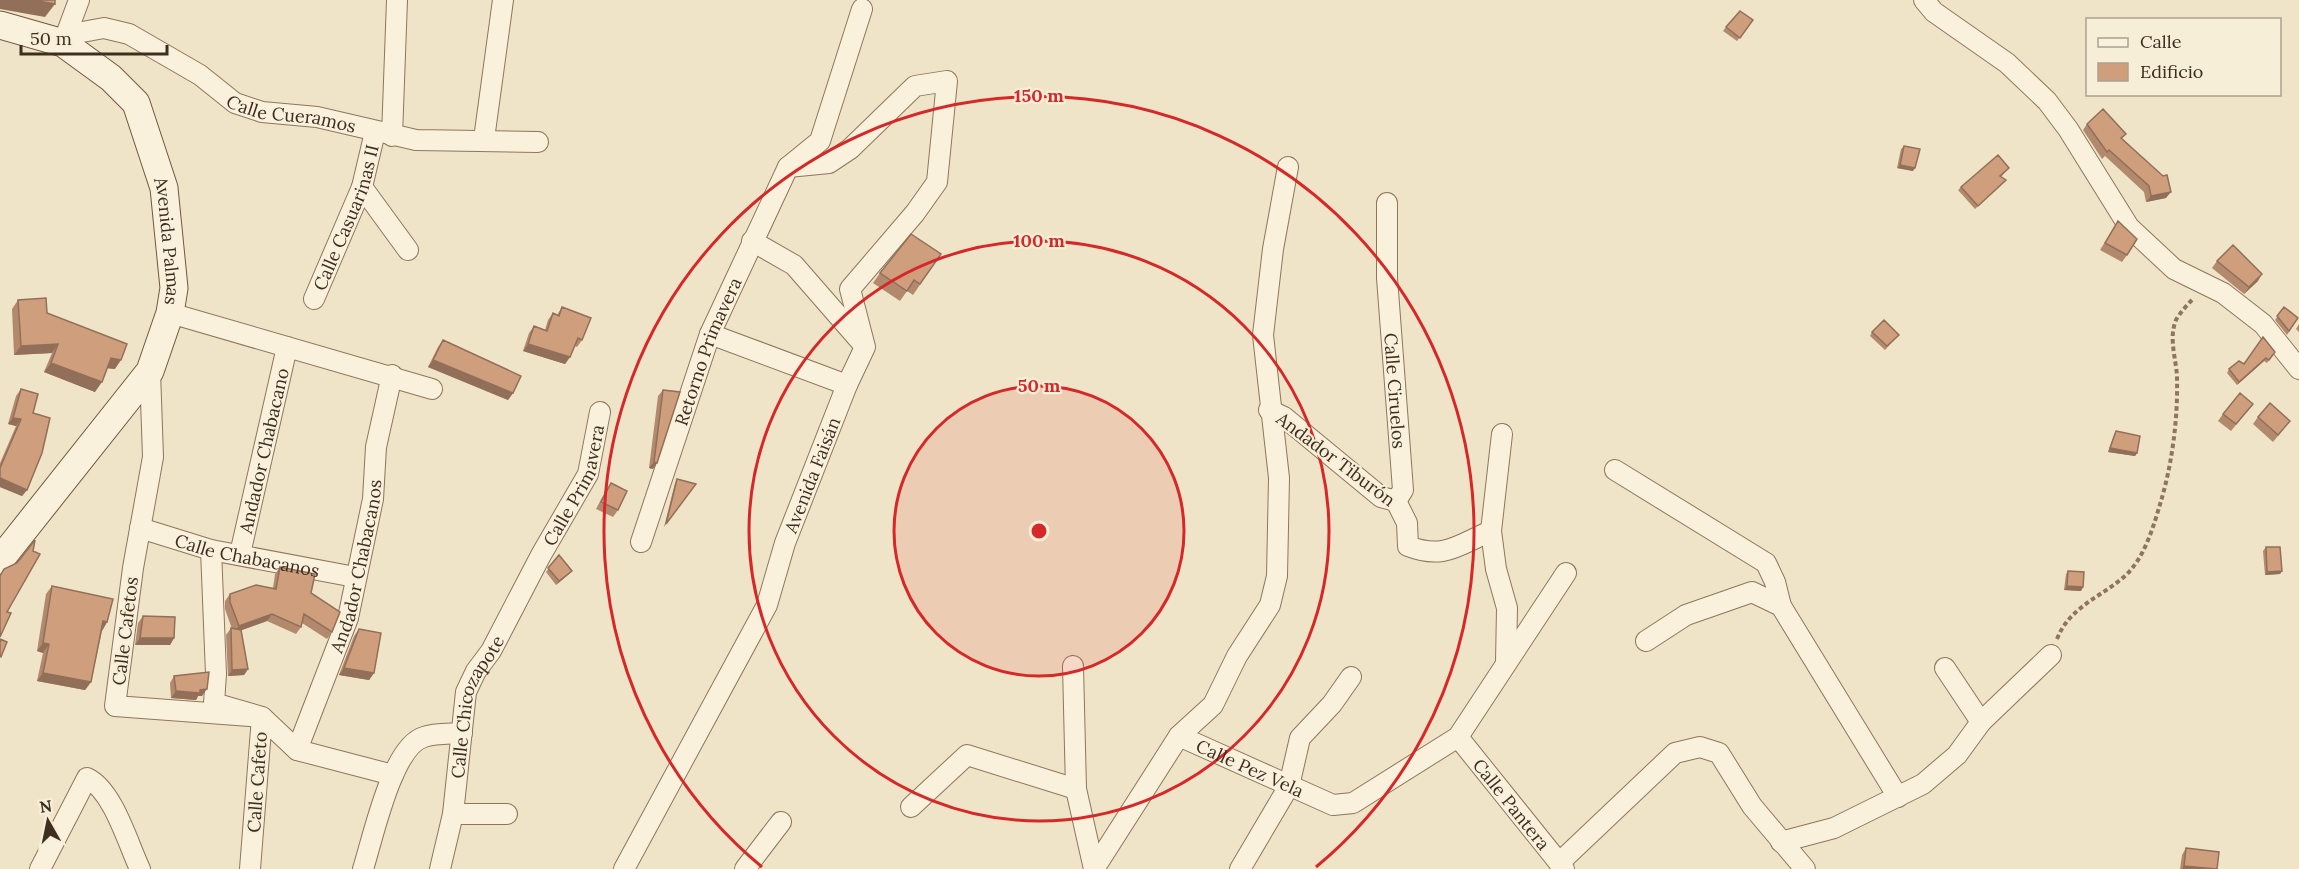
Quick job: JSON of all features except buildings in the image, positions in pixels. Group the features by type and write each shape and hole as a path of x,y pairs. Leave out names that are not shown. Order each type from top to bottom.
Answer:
{"main road":[{"name":"Avenida Palmas","path":"0,25 64,39 111,78 136,103 164,188 174,288 170,313 150,371 0,560"}],"street":[{"path":"64,39 79,0"},
{"name":"Calle Casuarinas II","path":"314,299 384,134 397,0"},
{"path":"484,139 503,0"},
{"path":"1924,0 1934,12 2007,63 2048,101 2085,154 2128,227 2174,269 2223,293 2263,324 2299,369"},
{"path":"788,167 820,141 862,9"},
{"name":"Calle Cueramos","path":"64,39 104,28 129,34 200,75 235,103 262,112 317,117 416,140 484,139 538,142"},
{"path":"788,167 829,163 850,149 915,86 947,81 937,182 850,289 866,347"},
{"name":"Retorno Primavera","path":"641,542 710,334 788,167"},
{"path":"1179,736 1213,705 1237,656 1270,604 1277,576 1279,478 1269,410 1263,335 1273,249 1288,167"},
{"path":"362,187 408,250"},
{"name":"Calle Ciruelos","path":"1387,203 1387,278 1403,490 1396,501"},
{"path":"752,241 794,265 866,347"},
{"path":"170,313 392,375 432,389"},
{"path":"710,334 847,385"},
{"name":"Andador Chabacano","path":"240,554 287,347"},
{"name":"Avenida Faisán","path":"624,869 767,605 785,543 847,385 866,347"},
{"name":"Calle Cafetos","path":"150,371 153,457 140,528 115,706 262,717"},
{"name":"Andador Chabacanos","path":"297,750 348,618 373,500 376,447 392,375"},
{"name":"Andador Tiburón","path":"1269,410 1284,417 1381,497 1396,501 1407,523 1408,546 1427,553 1447,550 1491,531"},
{"name":"Calle Primavera","path":"541,555 588,474 600,412"},
{"path":"1502,434 1491,531 1496,569 1507,608 1506,664"},
{"path":"1615,470 1766,563 1775,582 1782,606 1898,797"},
{"name":"Calle Chabacanos","path":"140,528 211,550 355,578"},
{"name":"Calle Cafeto","path":"211,550 216,674 214,704 262,717 250,869"},
{"name":"Calle Chicozapote","path":"440,869 453,814 466,692 476,671 491,651 541,555"},
{"path":"1458,737 1566,573"},
{"path":"1646,641 1686,615 1752,592 1782,606"},
{"path":"1781,842 1833,828 1923,784 1957,755 1982,722 2051,655"},
{"path":"1072,666 1076,789 1094,869"},
{"path":"1945,668 1982,722"},
{"path":"1240,869 1289,786 1300,738 1332,704 1351,677"},
{"path":"262,717 297,750 393,775"},
{"path":"363,869 393,775 408,747 423,737 462,733"},
{"name":"Calle Pez Vela","path":"1094,869 1179,736 1333,805 1353,803 1458,737"},
{"name":"Calle Pantera","path":"1458,737 1562,866"},
{"path":"1562,866 1675,753 1700,747 1719,753 1752,806 1805,869"},
{"path":"911,807 967,755 1076,789"},
{"path":"40,869 87,778 98,783 108,798 140,869"},
{"path":"453,814 507,813"},
{"path":"750,867 781,822"}],"path":[{"path":"2051,655 2060,631 2079,608 2127,575 2144,549 2160,504 2170,459 2177,378 2173,347 2176,322 2205,284"}]}
